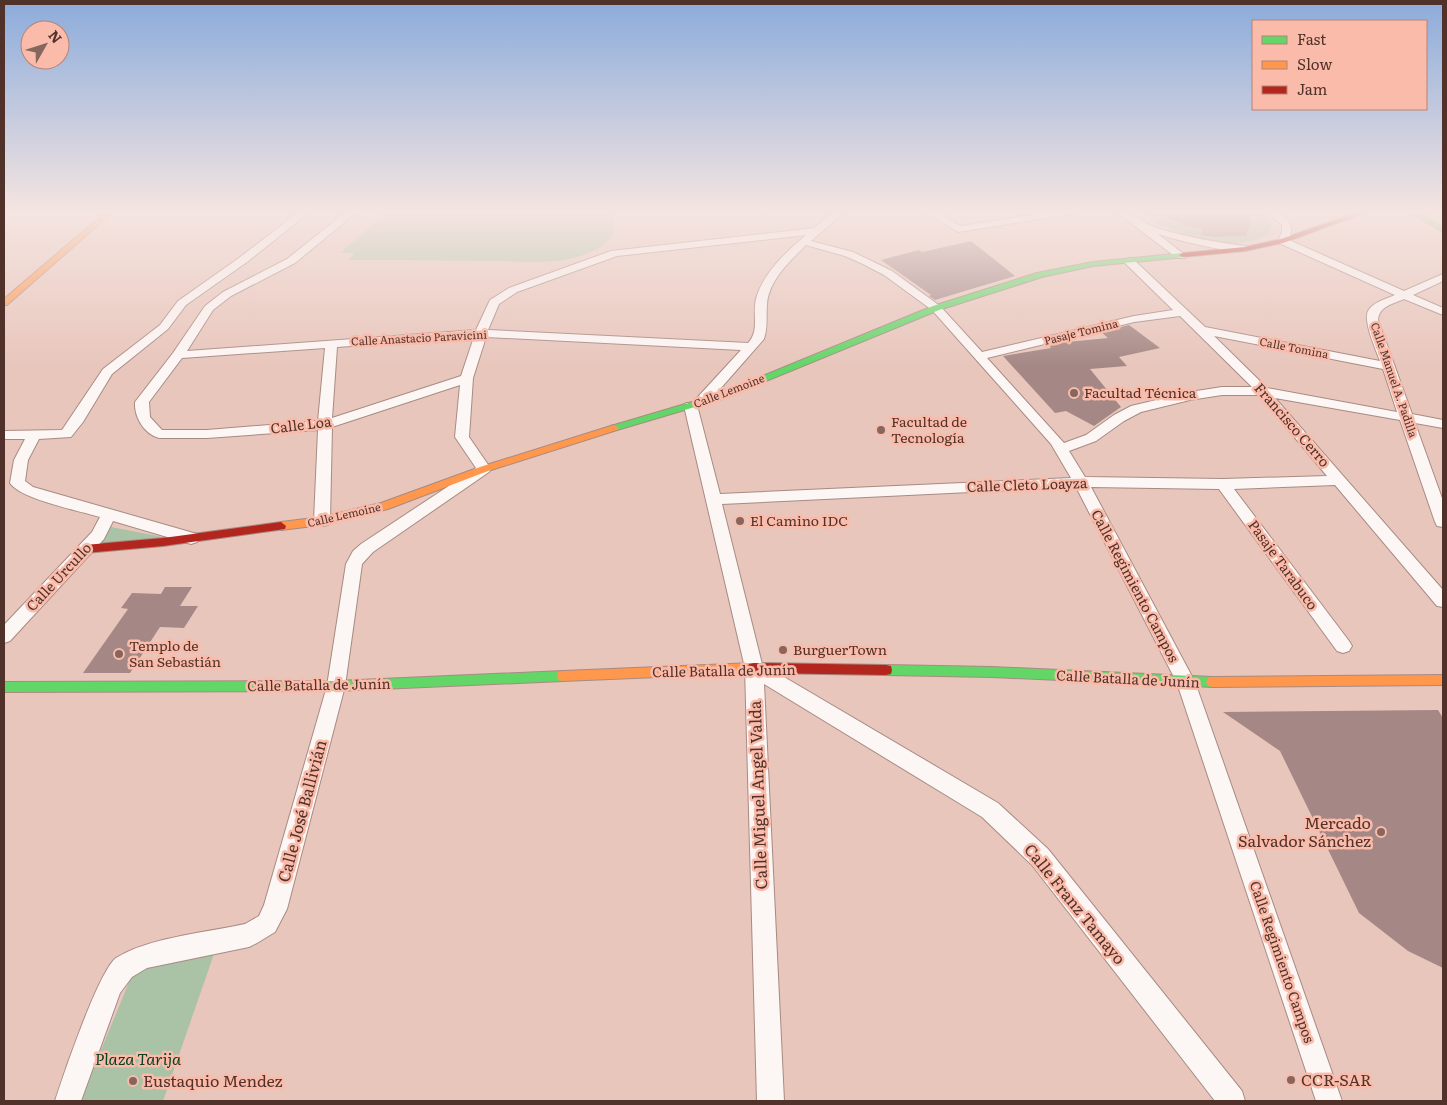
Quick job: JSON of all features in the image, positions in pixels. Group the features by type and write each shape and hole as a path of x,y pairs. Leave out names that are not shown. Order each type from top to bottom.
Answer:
{"main road":[{"path":"5,298 44,263"},
{"path":"5,298 49,263"},
{"name":"Calle Lemoine","path":"85,549 191,538 322,521 384,506 484,469 578,438 722,396 838,346 936,308 1040,275 1093,264 1110,263"},
{"name":"Calle Batalla de Junín","path":"4,687 336,686 754,668 992,672 1186,682 1443,680"}],"street":[{"path":"4,434 66,434 76,422 107,372 164,326 182,303 239,263"},
{"path":"178,355 209,308 227,294 288,263"},
{"path":"484,469 462,438 467,378 481,333 494,302 513,290 589,263"},
{"path":"696,404 758,339 761,331 762,298 769,281 784,263"},
{"name":"Calle Regimiento Campos","path":"869,263 888,273 936,308 1056,442 1080,482 1186,682 1329,1101"},
{"name":"Francisco Cerro","path":"1131,263 1253,380 1443,601"},
{"path":"1332,263 1443,312"},
{"name":"Calle Manuel A. Padilla","path":"1443,277 1378,306 1373,312 1372,320 1443,522"},
{"name":"Pasaje Tomina","path":"979,356 1134,319 1183,312"},
{"path":"169,320 204,315"},
{"name":"Calle Tomina","path":"1200,330 1388,366"},
{"name":"Calle Anastacio Paravicini","path":"178,355 481,333 750,347"},
{"path":"322,521 330,343"},
{"name":"Calle Loa","path":"178,355 142,402 141,412 145,422 158,434 207,434 325,425 467,378"},
{"path":"1060,449 1091,438 1119,418 1136,409 1214,392 1261,391 1443,424"},
{"name":"Calle Miguel Angel Valda","path":"696,404 715,499 754,668 770,1101"},
{"path":"35,434 21,460 17,483 28,491 191,538"},
{"name":"Calle José Ballivián","path":"68,1101 110,986 123,968 143,957 249,936 267,924 276,909 336,686 354,564 363,552 484,469"},
{"name":"Calle Cleto Loayza","path":"715,499 1080,482 1223,484 1339,480"},
{"name":"Pasaje Tarabuco","path":"1223,484 1343,646"},
{"path":"384,506 397,509 402,513 403,518 399,527"},
{"name":"Calle Urcullo","path":"4,636 98,536 109,514"},
{"name":"Calle Franz Tamayo","path":"754,668 990,810 1040,857 1232,1101"}],"green space":[{"path":"111,527 163,537 98,545"},
{"name":"Plaza Tarija","path":"216,948 163,1101 80,1101 141,953"}],"building":[{"path":"885,263 998,263 1015,276 935,300 929,296 931,295"},
{"path":"1129,325 1160,348 1119,357 1127,366 1090,369 1121,407 1094,426 1066,411 1055,413 1003,356 1051,348 1049,345 1057,343 1108,338 1101,332"},
{"name":"Templo de San Sebastián","path":"165,587 192,587 180,606 198,606 184,628 160,627 130,673 83,673 128,609 121,608 132,593 161,594"},
{"name":"Mercado Salvador Sánchez","path":"1438,710 1443,718 1443,968 1408,951 1359,913 1280,751 1223,712"}],"traffic: fast":[{"path":"614,428 722,396 936,308 1040,275 1107,263"},
{"path":"886,670 992,672 1213,682"},
{"path":"4,687 336,686 563,676"}],"traffic: slow":[{"path":"4,303 51,263"},
{"path":"281,526 322,521 384,506 484,469 614,428"},
{"path":"563,676 754,668"},
{"path":"1213,682 1443,680"}],"traffic: jam":[{"path":"85,549 163,542 281,526"},
{"path":"754,668 886,670"}],"place":[{"name":"Facultad Técnica","path":"1074,393"},
{"name":"Facultad de Tecnología","path":"881,430"},
{"name":"El Camino IDC","path":"740,521"},
{"name":"BurguerTown","path":"783,650"},
{"name":"Templo de San Sebastián","path":"119,654"},
{"name":"Mercado Salvador Sánchez","path":"1381,832"},
{"name":"CCR-SAR","path":"1291,1080"},
{"name":"Eustaquio Mendez","path":"133,1081"}]}
